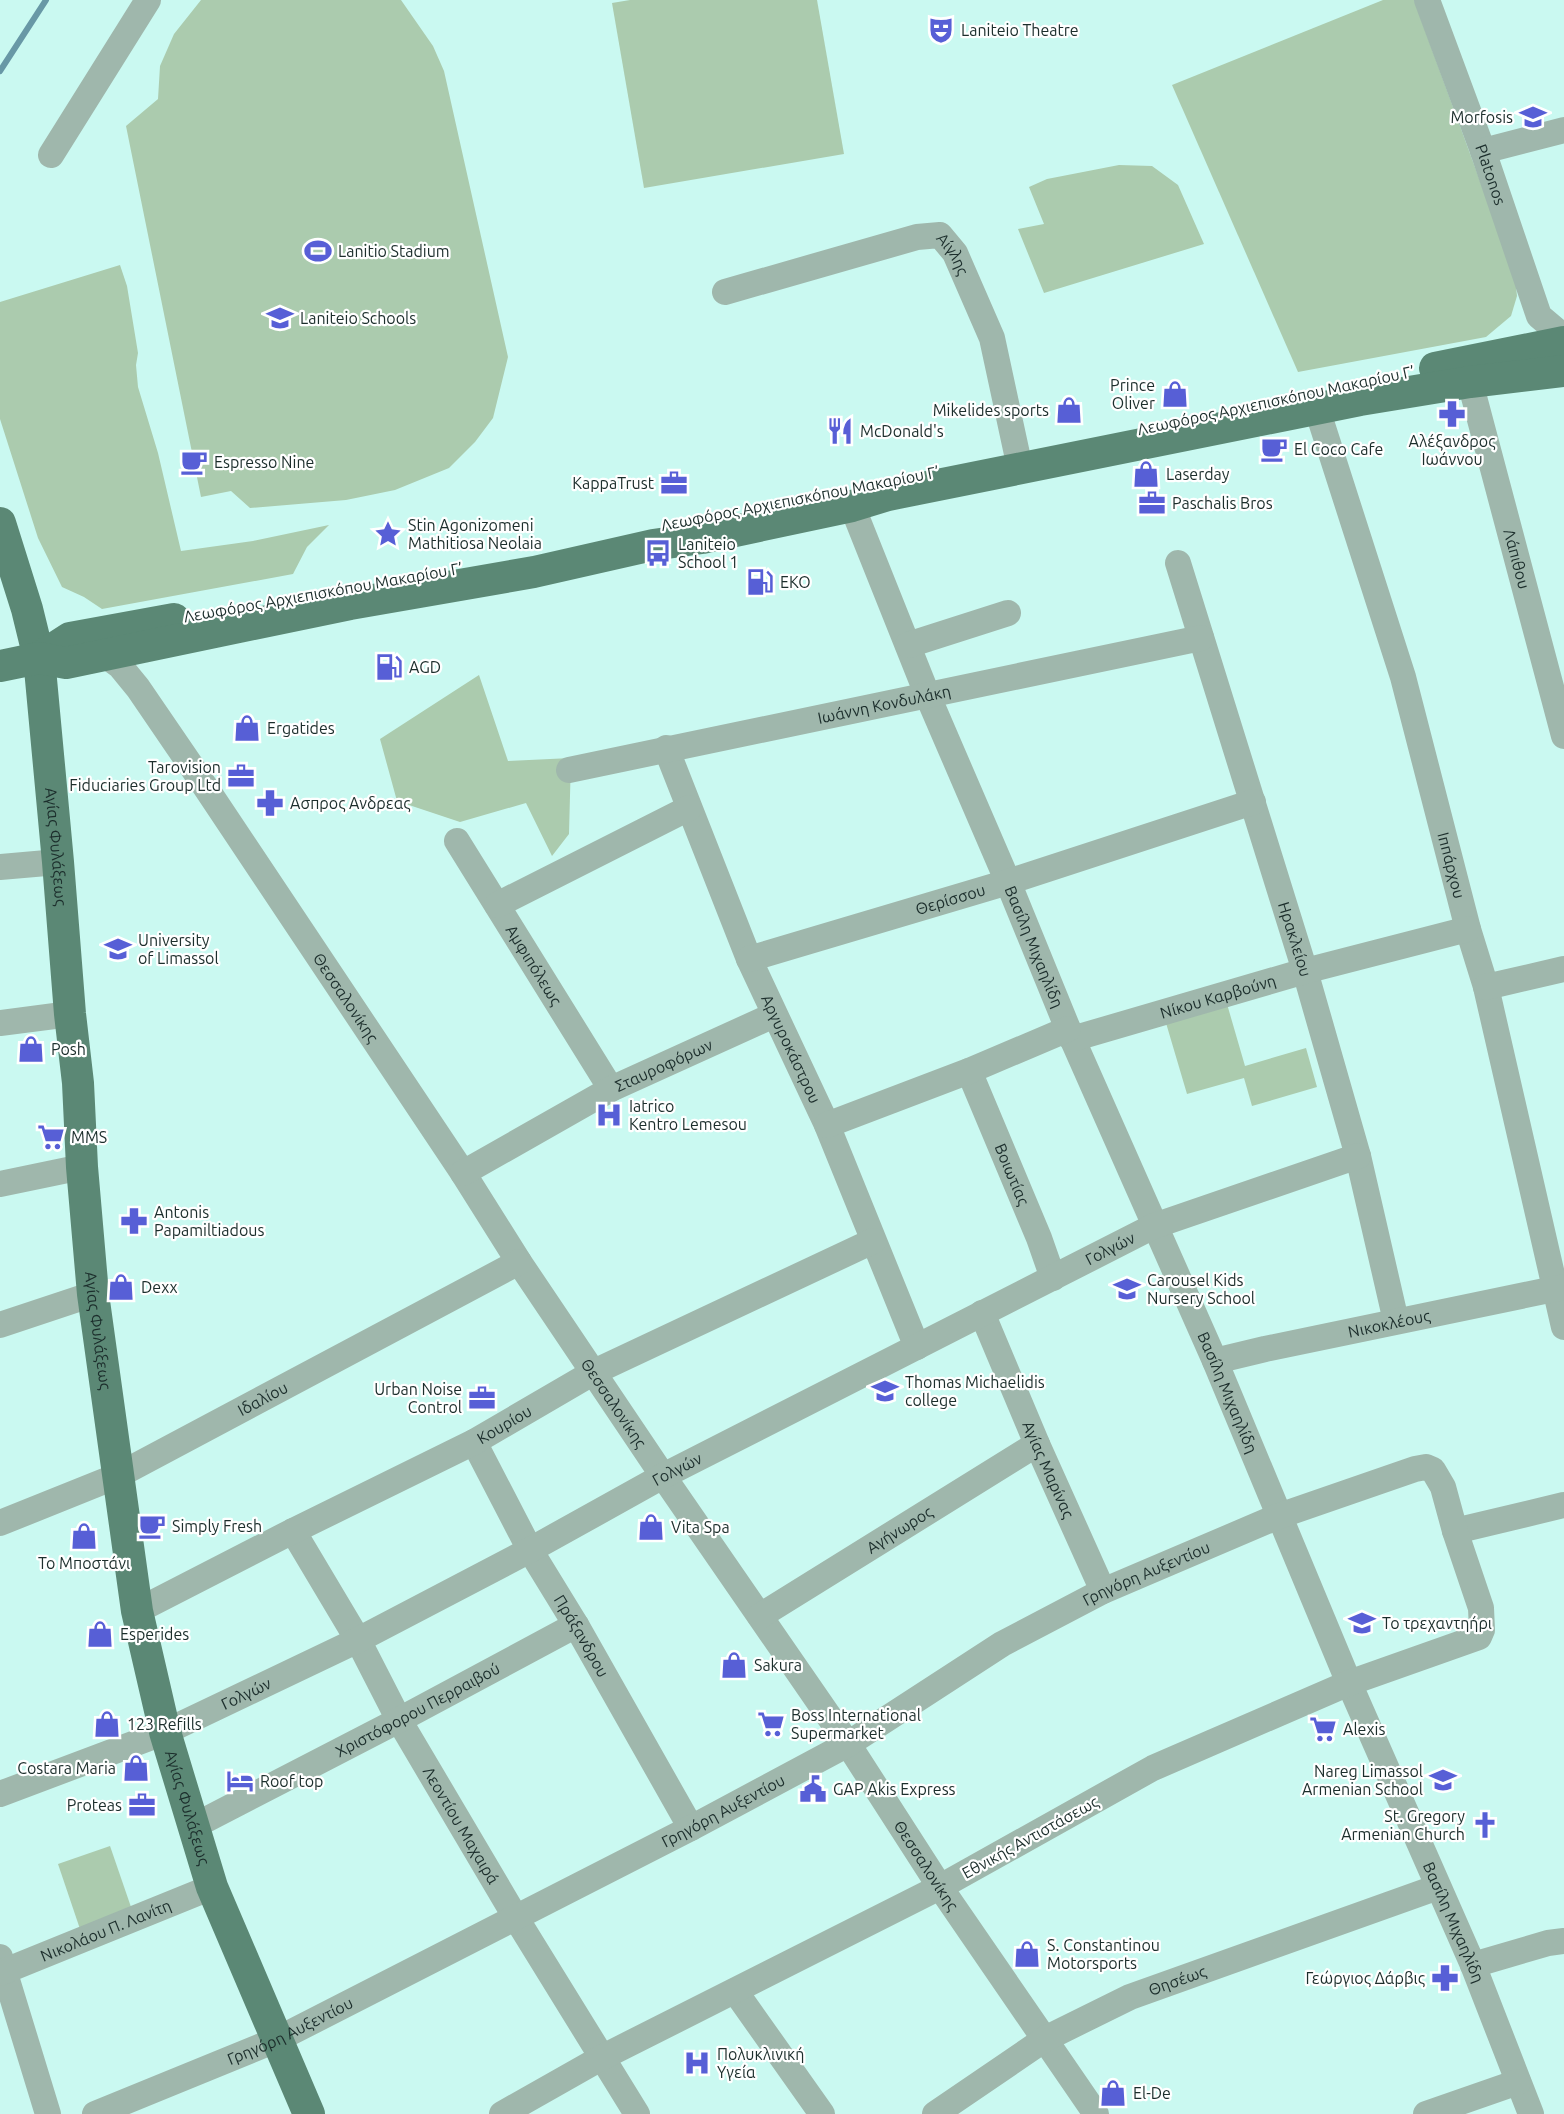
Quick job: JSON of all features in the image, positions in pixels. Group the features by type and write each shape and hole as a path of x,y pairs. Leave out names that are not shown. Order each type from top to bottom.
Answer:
{"main road":[{"name":"Λεωφόρος Αρχιεπισκόπου Μακαρίου Γ’","path":"39,658 66,663 344,606 1017,454 1564,342"},
{"name":"Λεωφόρος Αρχιεπισκόπου Μακαρίου Γ’","path":"0,666 39,658 70,638 438,573 569,554 852,506 888,495 1317,409 1470,382 1561,376"},
{"name":"Αγίας Φυλάξεως","path":"0,523 27,609 39,658 78,1083 82,1167 93,1294 137,1611 165,1732 212,1887 309,2114"}],"street":[{"path":"51,155 148,0"},
{"name":"Platonos","path":"1427,0 1483,151 1539,316"},
{"path":"1483,151 1564,130"},
{"name":"Αίγλης","path":"724,292 917,237 940,235 955,253 992,338 1017,454"},
{"path":"1520,351 1539,316 1564,337"},
{"name":"Λάπιθου","path":"1470,382 1564,736"},
{"name":"Ιππάρχου","path":"1317,409 1403,677 1468,929 1486,987 1560,1288 1564,1327"},
{"name":"Βασίλη Μιχαηλίδη","path":"852,506 927,694 1070,1034 1215,1361 1349,1683 1473,1965 1531,2114"},
{"name":"Ηρακλείου","path":"1178,562 1305,971 1358,1156 1396,1321"},
{"path":"908,645 1008,613"},
{"name":"Ιωάννη Κονδυλάκη","path":"569,770 1201,638"},
{"path":"138,687 145,659 155,644"},
{"name":"Θεσσαλονίκης","path":"105,655 120,666 138,687 463,1173 519,1262 848,1744 940,1887 1096,2114"},
{"name":"Αργυροκάστρου","path":"666,748 749,959 827,1125 917,1347"},
{"name":"Θερίσσου","path":"749,959 1008,882 1253,802"},
{"path":"497,905 689,808"},
{"name":"Αμφιπόλεως","path":"457,841 611,1089"},
{"path":"0,867 58,862"},
{"name":"Νίκου Καρβούνη","path":"827,1125 1070,1034 1468,929"},
{"path":"1486,987 1564,969"},
{"path":"0,1023 70,1014"},
{"name":"Σταυροφόρων","path":"463,1173 611,1089 774,1016"},
{"name":"Βοιωτίας","path":"969,1071 1039,1238 1053,1278"},
{"name":"Γολγών","path":"0,1794 165,1732 358,1640 530,1550 663,1476 1154,1226 1358,1156"},
{"path":"0,1184 82,1167"},
{"name":"Κουρίου","path":"137,1611 474,1442 594,1372 873,1241"},
{"name":"Ιδαλίου","path":"0,1522 117,1476 519,1262"},
{"name":"Νικοκλέους","path":"1215,1361 1560,1288"},
{"path":"0,1325 93,1294"},
{"name":"Αγίας Μαρίνας","path":"982,1313 1036,1444 1103,1591"},
{"name":"Πράξανδρου","path":"474,1442 530,1550 576,1625 691,1828"},
{"name":"Αγήνωρος","path":"760,1616 1036,1444"},
{"name":"Γρηγόρη Αυξεντίου","path":"95,2114 276,2040 691,1828 848,1744 1002,1644 1103,1591 1279,1516 1426,1467 1433,1470 1443,1487 1455,1531"},
{"path":"1455,1531 1564,1505"},
{"name":"Λεοντίου Μαχαιρά","path":"293,1531 358,1640 399,1720 516,1918 637,2114"},
{"name":"Εθνικής Αντιστάσεως","path":"502,2114 601,2058 940,1887 1153,1768 1349,1683 1475,1639 1482,1630 1481,1608 1455,1531"},
{"name":"Χριστόφορου Περραιβού","path":"194,1826 576,1625"},
{"name":"Νικολάου Π. Λανίτη","path":"1,1967 212,1887"},
{"name":"Θησέως","path":"935,2114 1045,2039 1130,1997 1438,1887"},
{"path":"1473,1965 1548,1943 1564,1941"},
{"path":"1,1967 48,2114"},
{"path":"735,1991 822,2114"},
{"path":"1426,2114 1518,2082"}],"green space":[{"name":"Lanitio Stadium","path":"201,0 401,0 433,46 444,71 508,357 493,418 475,442 449,468 395,490 346,500 250,508 231,491 201,497 126,126 158,99 160,66 174,34"},
{"path":"630,0 817,0 844,154 644,188 612,3"},
{"path":"1383,0 1414,0 1515,277 1517,296 1511,316 1486,337 1298,372 1172,85"},
{"path":"1119,165 1152,166 1178,185 1204,244 1044,293 1018,229 1044,224 1029,187 1047,179"},
{"path":"120,265 127,286 138,353 136,365 138,387 158,453 181,551 253,541 329,525 307,547 293,574 102,609 84,597 62,587 38,538 0,419 0,302"},
{"path":"479,675 508,761 571,758 569,834 552,856 526,803 460,822 397,801 380,739"},
{"path":"1227,1004 1245,1066 1306,1048 1317,1087 1252,1106 1244,1078 1187,1094 1166,1023"},
{"path":"110,1846 132,1910 80,1929 58,1864"}],"waterway":[{"path":"0,71 46,0"}],"place":[{"name":"Laniteio Theatre","path":"941,30"},
{"name":"Morfosis","path":"1533,117"},
{"name":"Lanitio Stadium","path":"318,251"},
{"name":"Laniteio Schools","path":"280,318"},
{"name":"Prince Oliver","path":"1175,394"},
{"name":"Mikelides sports","path":"1069,410"},
{"name":"Αλέξανδρος Ιωάννου","path":"1452,414"},
{"name":"McDonald's","path":"840,431"},
{"name":"El Coco Cafe","path":"1274,449"},
{"name":"Espresso Nine","path":"194,462"},
{"name":"Laserday","path":"1146,474"},
{"name":"KappaTrust","path":"674,483"},
{"name":"Paschalis Bros","path":"1152,503"},
{"name":"Stin Agonizomeni Mathitiosa Neolaia","path":"388,534"},
{"name":"Laniteio School 1","path":"658,553"},
{"name":"EKO","path":"760,582"},
{"name":"AGD","path":"389,667"},
{"name":"Ergatides","path":"247,728"},
{"name":"Tarovision Fiduciaries Group Ltd","path":"241,776"},
{"name":"Ασπρος Ανδρεας","path":"270,803"},
{"name":"University of Limassol","path":"118,949"},
{"name":"Posh","path":"31,1049"},
{"name":"Iatrico Kentro Lemesou","path":"609,1115"},
{"name":"MMS","path":"51,1137"},
{"name":"Antonis Papamiltiadous","path":"134,1221"},
{"name":"Dexx","path":"121,1287"},
{"name":"Carousel Kids Nursery School","path":"1127,1289"},
{"name":"Thomas Michaelidis college","path":"885,1391"},
{"name":"Urban Noise Control","path":"482,1398"},
{"name":"Simply Fresh","path":"152,1526"},
{"name":"Vita Spa","path":"651,1527"},
{"name":"Το Μποστάνι","path":"84,1536"},
{"name":"Το τρεχαντηήρι","path":"1362,1623"},
{"name":"Esperides","path":"100,1634"},
{"name":"Sakura","path":"734,1665"},
{"name":"123 Refills","path":"107,1724"},
{"name":"Boss International Supermarket","path":"771,1724"},
{"name":"Alexis","path":"1323,1729"},
{"name":"Costara Maria","path":"136,1768"},
{"name":"Nareg Limassol Armenian School","path":"1443,1780"},
{"name":"Roof top","path":"240,1781"},
{"name":"GAP Akis Express","path":"813,1789"},
{"name":"Proteas","path":"142,1805"},
{"name":"St. Gregory Armenian Church","path":"1485,1825"},
{"name":"S. Constantinou Motorsports","path":"1027,1954"},
{"name":"Γεώργιος Δάρβις","path":"1445,1978"},
{"name":"Πολυκλινική Υγεία","path":"697,2063"},
{"name":"El-De","path":"1113,2093"}]}
